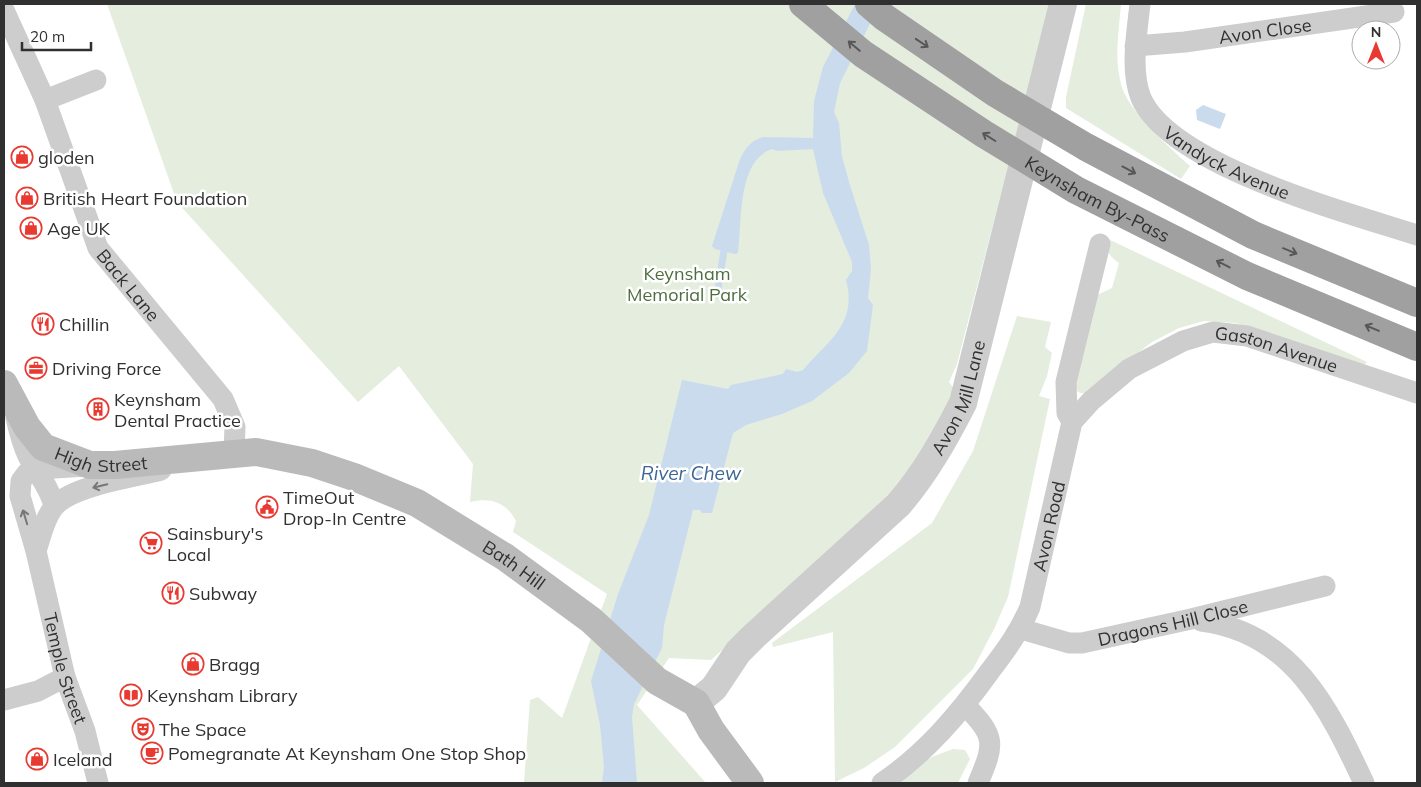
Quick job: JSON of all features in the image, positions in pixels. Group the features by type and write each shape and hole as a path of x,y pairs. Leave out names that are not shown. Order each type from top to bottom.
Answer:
{"highway":[{"name":"Keynsham By-Pass","path":"803,4 863,54 984,134 1076,190 1247,276 1417,347"},
{"path":"869,4 884,17 995,92 1086,147 1253,235 1417,303"}],"main road":[{"name":"High Street","path":"8,393 28,427 43,447 90,466 115,466 224,454"},
{"name":"Bath Hill","path":"224,454 279,455 312,463 354,476 414,502 504,557 592,620 657,681 696,703"},
{"path":"696,703 711,730 750,783"}],"street":[{"name":"Avon Mill Lane","path":"696,703 714,688 738,652 752,637 898,505 918,482 933,459 963,403 1063,4"},
{"name":"Vandyck Avenue","path":"1140,4 1135,46 1141,97 1154,118 1182,140 1218,162 1268,184 1417,235"},
{"name":"Back Lane","path":"4,10 45,100 98,248 223,399 235,427 224,454"},
{"name":"Avon Close","path":"1135,46 1185,42 1394,12"},
{"path":"45,100 96,80"},
{"name":"Avon Road","path":"882,783 925,750 966,705 1021,629 1030,607 1072,422 1067,413 1066,382 1100,244"},
{"name":"Gaston Avenue","path":"1072,422 1091,401 1129,370 1183,341 1213,332 1247,336 1417,392"},
{"name":"High Street","path":"8,393 19,434 28,457 38,469 52,494 54,506"},
{"path":"36,551 46,521 54,506 81,491 224,454"},
{"path":"38,469 90,466"},
{"name":"Temple Street","path":"38,469 27,474 21,482 20,496 36,551 65,677 85,731 98,783"},
{"name":"Dragons Hill Close","path":"1021,629 1069,643 1082,643 1191,619 1325,586"},
{"path":"1191,619 1226,624 1275,650 1312,687 1339,730 1364,783"},
{"path":"4,700 38,691 65,677"},
{"path":"966,705 987,728 989,742 988,758 978,783"}],"green space":[{"name":"Keynsham Memorial Park","path":"107,4 1050,4 957,364 949,382 954,389 934,438 900,492 711,660 669,658 637,705 706,783 524,783 530,700 538,697 562,718 607,594 513,532 516,521 503,505 485,500 470,502 473,464 399,366 358,402 177,202"},
{"path":"1086,4 1121,4 1117,54 1121,84 1125,94 1140,117 1190,166 1181,179 1066,108 1066,97"},
{"path":"1108,239 1367,362 1363,366 1235,323 1204,321 1179,328 1152,342 1086,393 1080,393 1074,389 1095,296 1112,288 1119,263 1109,253 1107,247"},
{"path":"1017,316 1051,322 1045,347 1052,353 1047,376 1039,396 1050,399 1008,597 973,669 895,747 864,768 835,782 833,632 773,647 772,643 932,523 973,451"},
{"path":"953,749 965,750 970,759 958,783 882,783 934,756"}],"water":[{"name":"River Chew","path":"855,4 880,4 840,83 834,112 839,123 842,156 869,245 871,269 868,298 873,305 867,351 849,373 812,401 782,414 746,425 733,433 712,513 702,513 700,510 693,510 664,625 662,648 634,704 632,717 637,783 602,783 604,767 600,725 591,681 618,594 649,515 682,380 728,389 731,385 783,374 786,369 797,372 803,370 838,331 848,309 849,295 846,280 852,271 852,262 823,193 813,149 777,151 772,149 761,156 752,166 743,194 738,253 715,249 712,246 740,159 749,145 763,137 813,138 814,101 823,67"},
{"path":"1203,105 1226,114 1220,129 1197,120 1196,110"}],"waterway":[{"path":"717,295 725,244"}],"place":[{"name":"gloden","path":"22,157"},
{"name":"British Heart Foundation","path":"27,198"},
{"name":"Age UK","path":"31,228"},
{"name":"Chillin","path":"43,324"},
{"name":"Driving Force","path":"36,368"},
{"name":"Keynsham Dental Practice","path":"98,409"},
{"name":"TimeOut Drop-In Centre","path":"267,507"},
{"name":"Sainsbury's Local","path":"151,543"},
{"name":"Subway","path":"173,593"},
{"name":"Bragg","path":"193,664"},
{"name":"Keynsham Library","path":"131,695"},
{"name":"The Space","path":"143,729"},
{"name":"Pomegranate At Keynsham One Stop Shop","path":"152,753"},
{"name":"Iceland","path":"37,759"}]}
